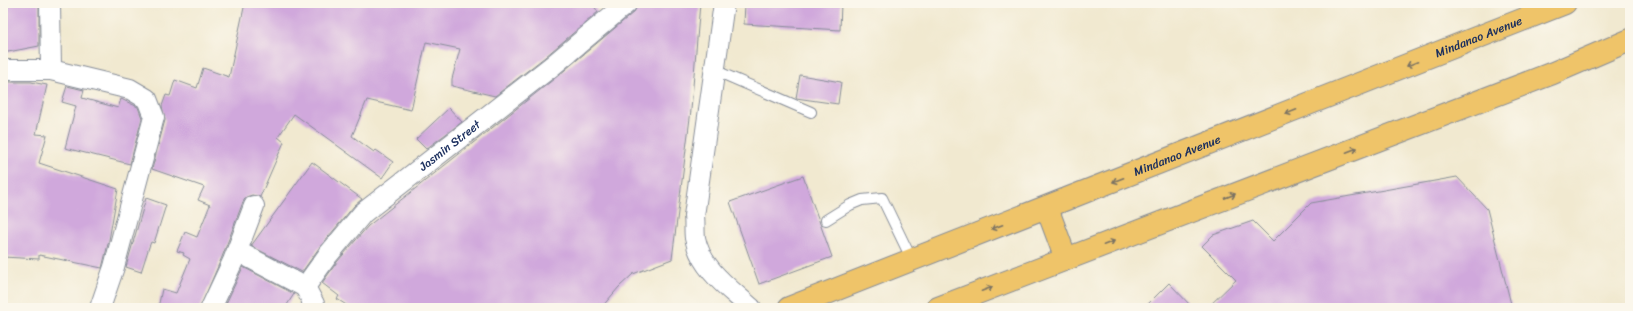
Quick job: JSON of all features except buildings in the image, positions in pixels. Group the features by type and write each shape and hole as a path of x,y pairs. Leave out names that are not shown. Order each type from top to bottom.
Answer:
{"main road":[{"name":"Mindanao Avenue","path":"789,308 1047,208 1565,3"},
{"path":"938,308 1553,73 1630,40"},
{"path":"1047,208 1066,259"}],"street":[{"path":"50,3 50,70"},
{"name":"Jasmin Street","path":"313,302 328,255 363,213 552,66 627,3"},
{"path":"724,3 694,216 695,238 703,259 716,277 751,308"},
{"path":"3,70 50,70 130,89 147,99 154,117 114,267 100,308"},
{"path":"211,308 254,206"},
{"path":"236,251 313,302"}],"lane":[{"path":"714,70 811,112"},
{"path":"826,220 850,205 862,200 882,198 912,260"}]}
